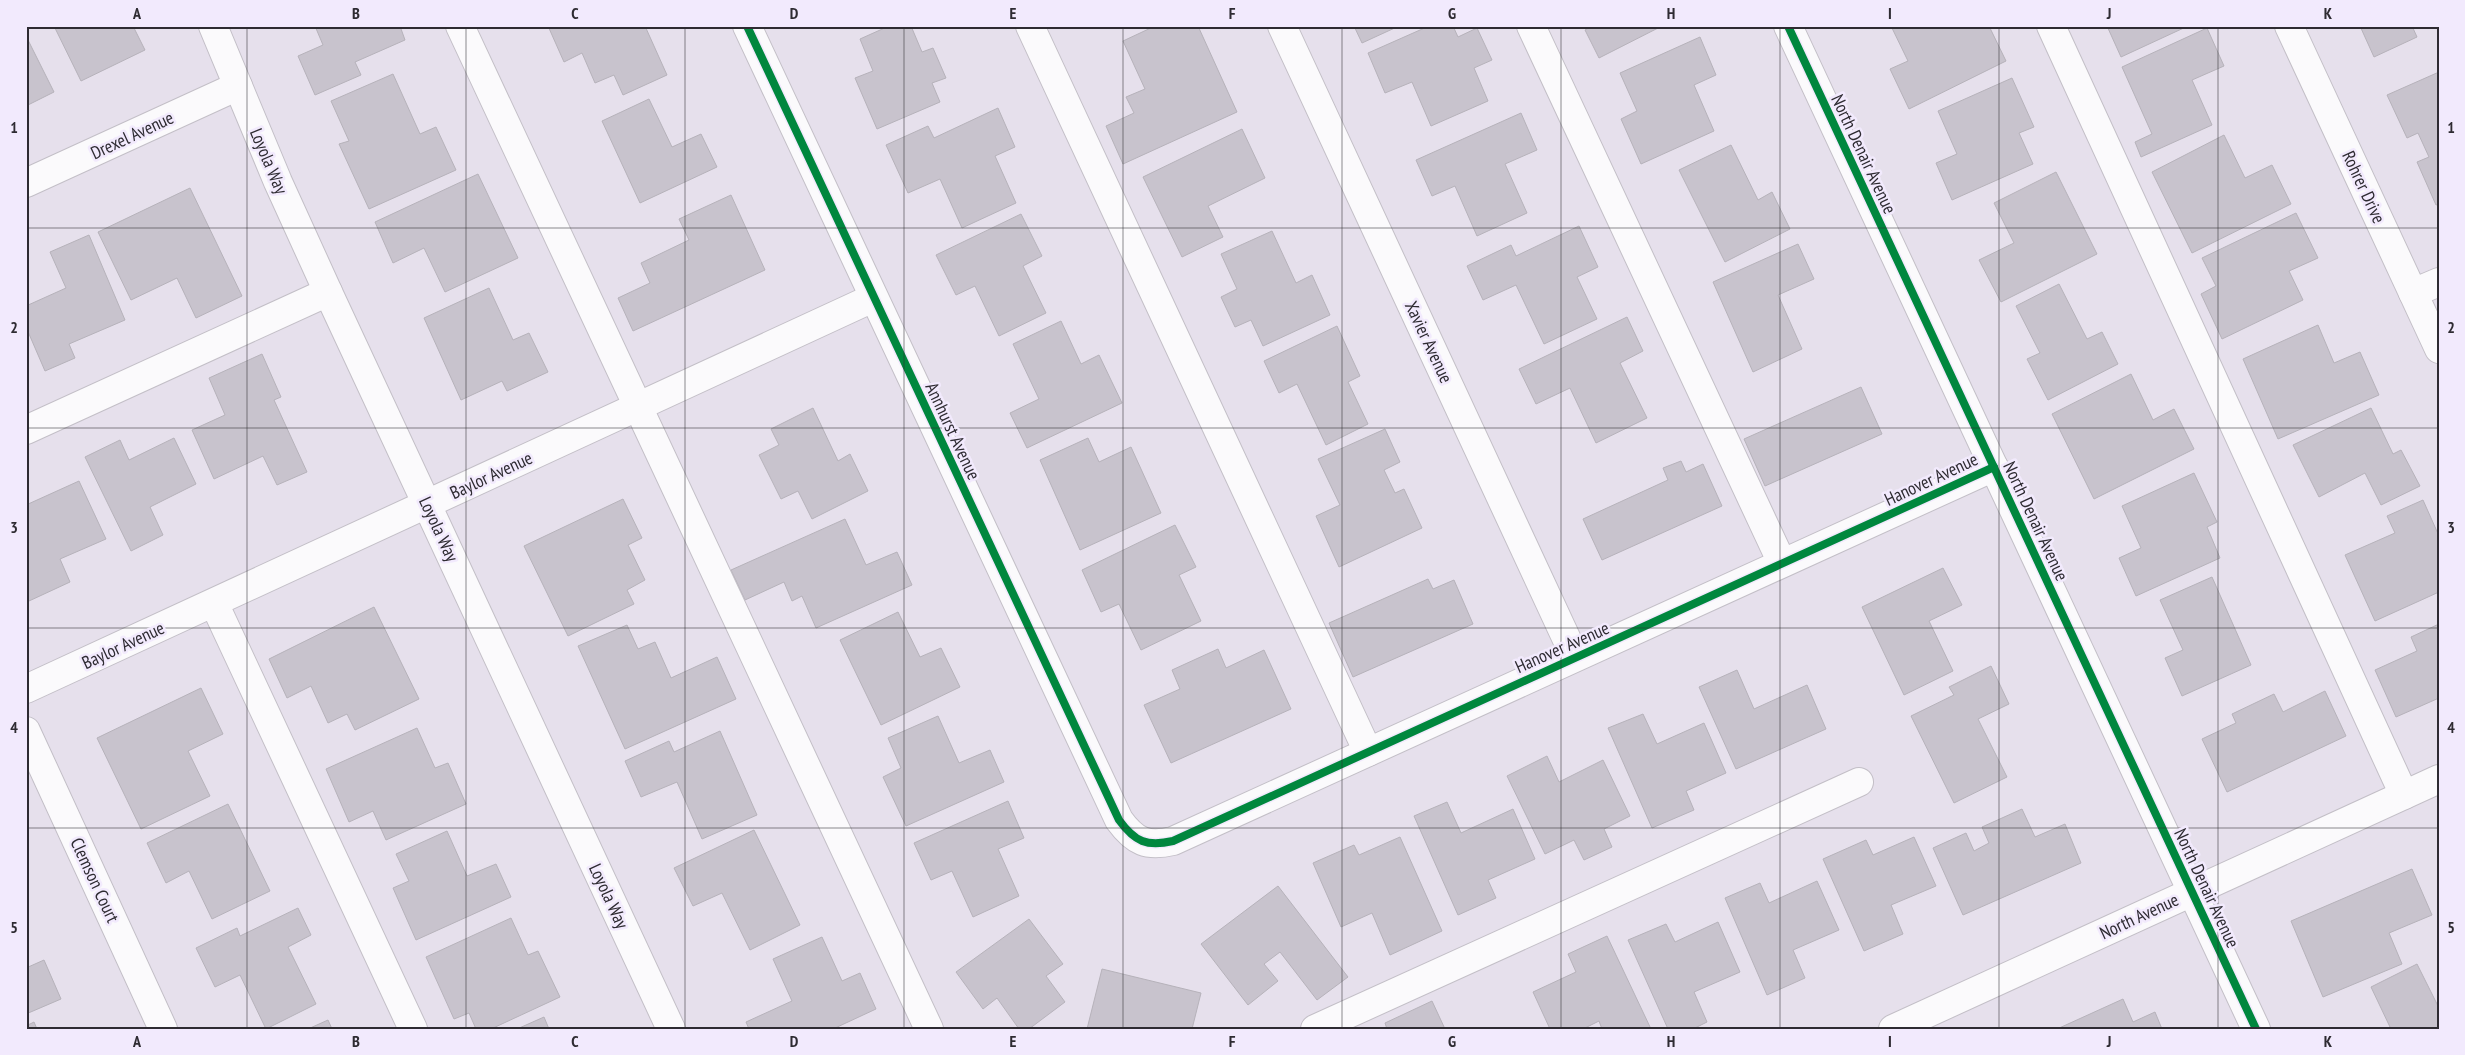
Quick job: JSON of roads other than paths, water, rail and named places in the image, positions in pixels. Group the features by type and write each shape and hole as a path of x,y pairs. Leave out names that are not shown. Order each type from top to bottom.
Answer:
{"street":[{"name":"Loyola Way","path":"213,26 278,182 328,292 671,1029"},
{"path":"460,26 929,1029"},
{"name":"Annhurst Avenue","path":"748,26 873,298 1119,820 1128,833 1141,842"},
{"path":"1030,26 1368,752"},
{"name":"Xavier Avenue","path":"1282,26 1575,657"},
{"path":"1531,26 1782,564"},
{"name":"North Denair Avenue","path":"1788,26 2256,1029"},
{"path":"2051,26 2404,795"},
{"name":"Rohrer Drive","path":"2289,26 2439,349"},
{"name":"Drexel Avenue","path":"26,183 238,86"},
{"path":"2413,293 2439,282"},
{"path":"26,430 328,292"},
{"name":"Baylor Avenue","path":"26,689 873,298"},
{"name":"Hanover Avenue","path":"1141,842 1159,844 1174,840 1994,467"},
{"path":"214,603 413,1029"},
{"name":"Clemson Court","path":"26,731 163,1029"},
{"name":"North Avenue","path":"1893,1029 2439,779"},
{"path":"1315,1029 1860,782"}]}
